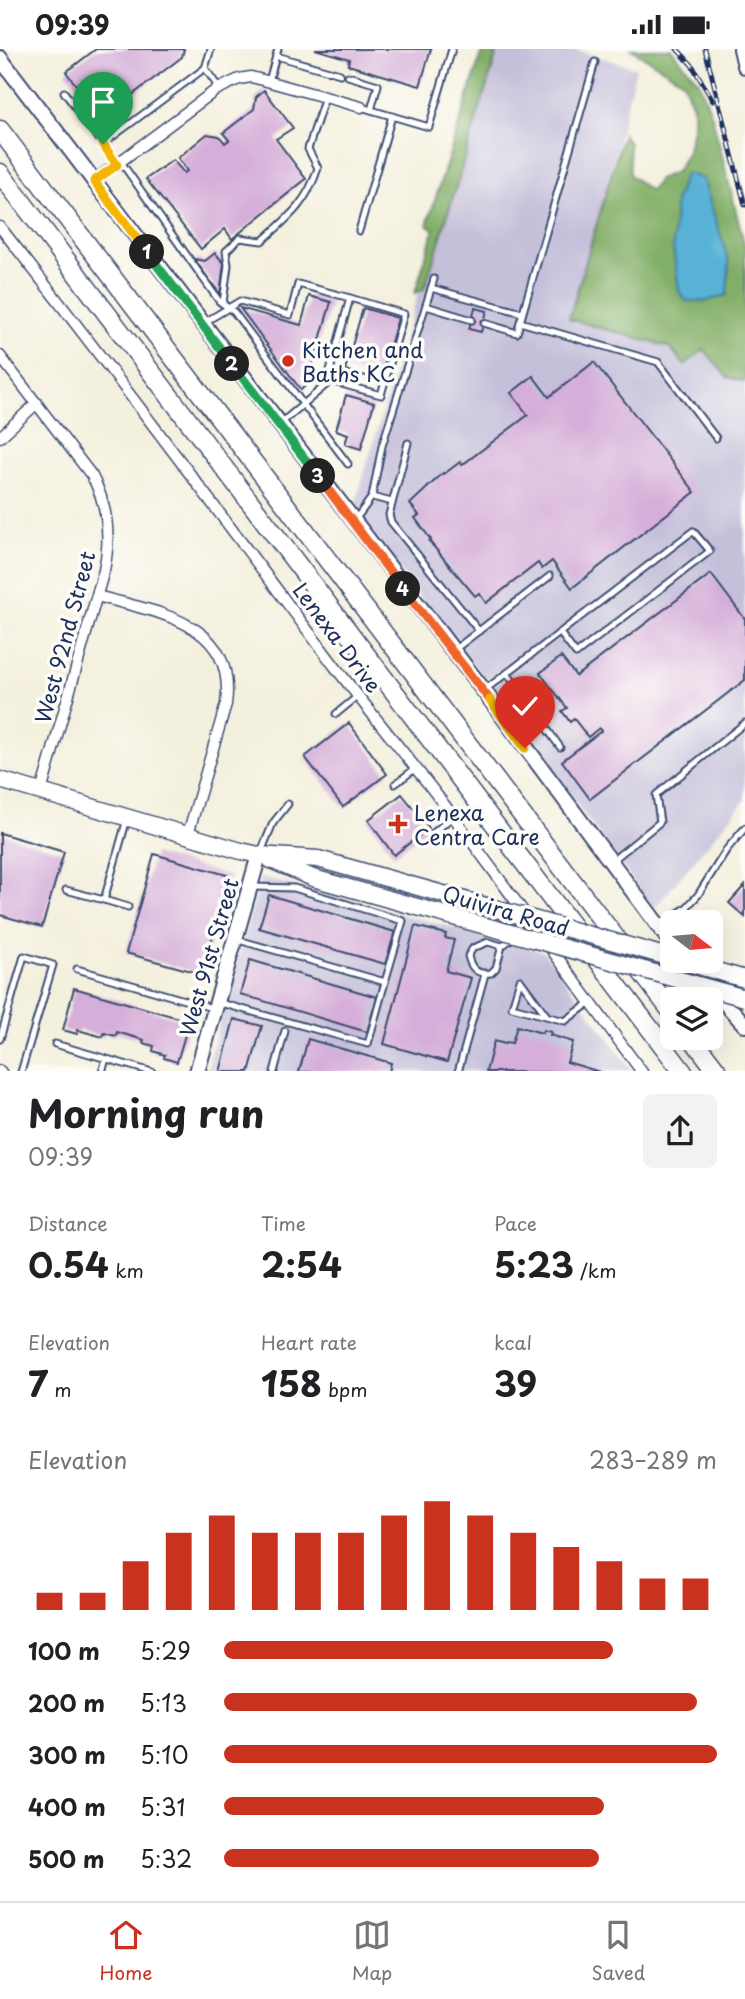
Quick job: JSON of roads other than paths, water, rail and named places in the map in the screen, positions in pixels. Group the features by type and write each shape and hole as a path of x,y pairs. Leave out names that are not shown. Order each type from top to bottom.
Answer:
{"highway":[{"path":"0,130 660,995"},
{"path":"0,173 680,1071"},
{"path":"701,1050 717,1071"}],"main road":[{"name":"Quivira Road","path":"0,780 259,855 313,878 745,998"},
{"name":"Quivira Road","path":"259,855 318,859 660,955"},
{"path":"723,973 745,979"}],"street":[{"path":"741,49 745,66"},
{"path":"0,58 484,691 659,926"},
{"path":"94,181 219,88 251,77 366,109"},
{"name":"Lenexa Drive","path":"0,227 358,696 453,816 531,924 592,1002 638,1070"},
{"name":"West 92nd Street","path":"0,356 92,476 104,506 109,537 97,596 41,792"},
{"path":"0,437 37,403"},
{"path":"97,596 182,621 209,640 224,666 226,703 188,834"},
{"name":"West 91st Street","path":"197,1071 259,855"},
{"path":"698,973 745,1025"}],"lane":[{"path":"103,144 205,68 211,49"},
{"path":"348,76 378,85 366,109 429,127 452,49"},
{"path":"269,81 277,52 340,74"},
{"path":"484,323 517,333 594,62"},
{"path":"205,68 219,88"},
{"path":"64,92 348,464"},
{"path":"225,305 228,265 226,251 240,238 262,241 296,211 312,186 318,168 308,149 325,97"},
{"path":"359,231 392,116"},
{"path":"353,522 372,497 382,446 434,279"},
{"path":"202,324 225,305 240,301 290,315 298,284 404,314 381,395 327,380"},
{"path":"431,288 522,313"},
{"path":"279,425 326,385 350,298"},
{"path":"426,306 472,320"},
{"path":"520,322 658,362 716,438"},
{"path":"408,443 389,515 391,522 479,631"},
{"path":"372,497 392,502"},
{"path":"484,691 693,531 710,551 576,653 560,633"},
{"path":"452,652 550,576"},
{"path":"508,673 560,747"},
{"path":"335,714 358,696"},
{"path":"611,862 660,822 656,795 745,723"},
{"path":"394,784 415,768"},
{"path":"259,855 273,823 288,804"},
{"path":"104,900 128,816"},
{"path":"430,836 453,816"},
{"path":"659,926 698,895 727,849 745,828"},
{"path":"77,969 368,1044 403,921 294,888 250,887"},
{"path":"66,890 128,907"},
{"path":"502,946 488,942 473,948 468,956 470,966 485,974 491,973 496,968 502,946 531,924"},
{"path":"235,939 385,982"},
{"path":"0,1038 24,956 53,965 22,1071"},
{"path":"458,1071 485,974"},
{"path":"547,1016 520,980 512,1007 565,1021 592,1002"},
{"path":"274,1071 285,1031"},
{"path":"55,1044 148,1071"},
{"path":"102,1071 106,1059"}],"water":[{"path":"685,173 703,179 729,262 727,295 706,301 686,301 679,291 673,248 675,203"}],"railway":[{"path":"677,49 692,65 713,101"},
{"path":"705,49 745,205"}],"place":[{"name":"Kitchen and Baths KC","path":"288,361"},
{"name":"Lenexa Centra Care","path":"398,824"}]}
